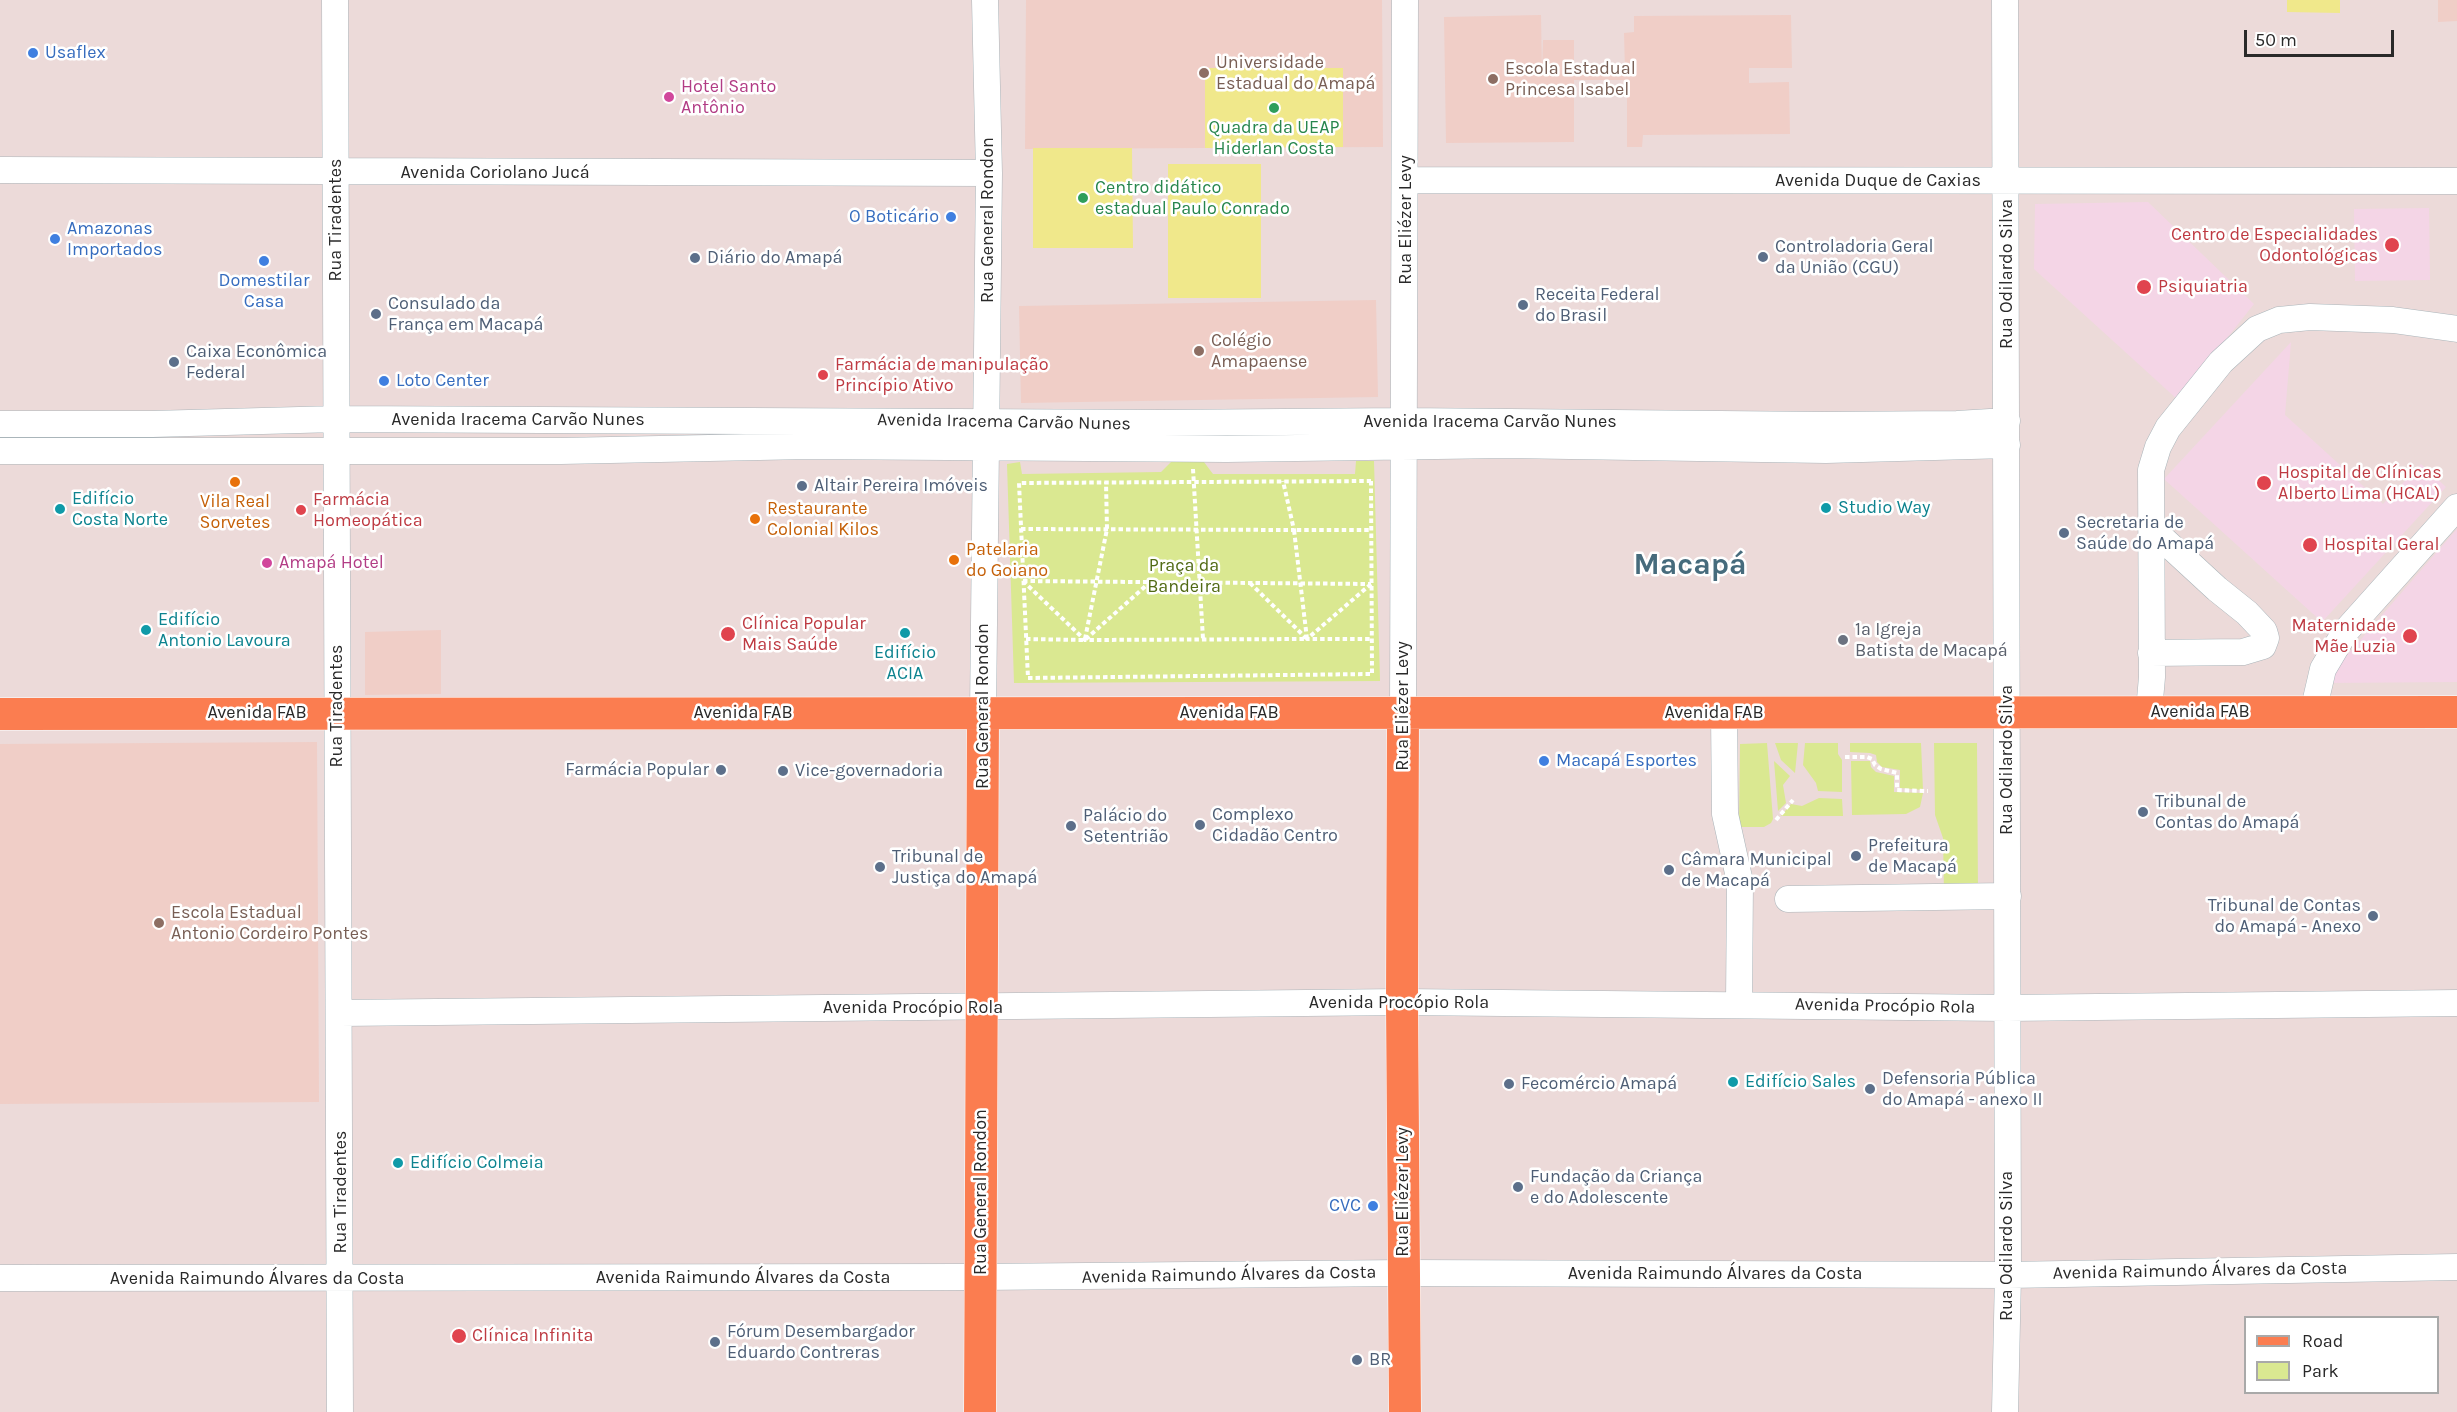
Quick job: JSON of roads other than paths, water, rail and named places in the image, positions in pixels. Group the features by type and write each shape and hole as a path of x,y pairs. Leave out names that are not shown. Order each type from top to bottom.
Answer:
{"main road":[{"name":"Avenida FAB","path":"0,714 2457,712"},
{"name":"Rua General Rondon","path":"980,1412 983,713"},
{"name":"Rua Eliézer Levy","path":"1403,713 1402,1002 1405,1412"}],"street":[{"name":"Rua Tiradentes","path":"335,0 340,1412"},
{"name":"Rua General Rondon","path":"983,713 989,173 985,0"},
{"name":"Rua Eliézer Levy","path":"1403,713 1405,0"},
{"name":"Rua Odilardo Silva","path":"2005,0 2008,1275 2005,1412"},
{"name":"Avenida Coriolano Jucá","path":"0,170 337,173 989,173"},
{"name":"Avenida Duque de Caxias","path":"1406,180 2457,181"},
{"path":"2149,711 2152,676 2151,470 2158,447 2168,428 2221,362 2257,329 2279,320 2310,317 2393,320 2457,329"},
{"name":"Avenida Iracema Carvão Nunes","path":"0,424 152,424 336,419 1162,423 1404,420 1812,425 1957,424 2007,433"},
{"path":"808,446 809,420"},
{"path":"1162,423 1162,449"},
{"path":"1227,449 1228,423"},
{"name":"Avenida Iracema Carvão Nunes","path":"0,451 561,451 808,446 1227,449 1608,446 1826,450 2007,433"},
{"path":"2313,712 2323,669 2345,632 2457,507"},
{"path":"2151,653 2243,652 2263,646 2266,638 2264,631 2247,613 2152,530"},
{"path":"1725,713 1725,814 1740,882 1739,1004"},
{"path":"1788,899 2007,896"},
{"name":"Avenida Procópio Rola","path":"340,1013 1402,1002 2007,1008 2457,1004"},
{"name":"Avenida Raimundo Álvares da Costa","path":"0,1278 980,1277 1404,1273 2008,1275 2457,1267"}],"place":[{"name":"Usaflex","path":"33,53"},
{"name":"Universidade Estadual do Amapá","path":"1204,73"},
{"name":"Escola Estadual Princesa Isabel","path":"1493,79"},
{"name":"Hotel Santo Antônio","path":"669,97"},
{"name":"Quadra da UEAP Hiderlan Costa","path":"1274,108"},
{"name":"Centro didático estadual Paulo Conrado","path":"1083,198"},
{"name":"O Boticário","path":"951,217"},
{"name":"Amazonas Importados","path":"55,239"},
{"name":"Centro de Especialidades Odontológicas","path":"2392,245"},
{"name":"Controladoria Geral da União (CGU)","path":"1763,257"},
{"name":"Diário do Amapá","path":"695,258"},
{"name":"Domestilar Casa","path":"264,261"},
{"name":"Psiquiatria","path":"2144,287"},
{"name":"Receita Federal do Brasil","path":"1523,305"},
{"name":"Consulado da França em Macapá","path":"376,314"},
{"name":"Colégio Amapaense","path":"1199,351"},
{"name":"Caixa Econômica Federal","path":"174,362"},
{"name":"Farmácia de manipulação Princípio Ativo","path":"823,375"},
{"name":"Loto Center","path":"384,381"},
{"name":"Vila Real Sorvetes","path":"235,482"},
{"name":"Hospital de Clínicas Alberto Lima (HCAL)","path":"2264,483"},
{"name":"Altair Pereira Imóveis","path":"802,486"},
{"name":"Studio Way","path":"1826,508"},
{"name":"Edifício Costa Norte","path":"60,509"},
{"name":"Farmácia Homeopática","path":"301,510"},
{"name":"Restaurante Colonial Kilos","path":"755,519"},
{"name":"Secretaria de Saúde do Amapá","path":"2064,533"},
{"name":"Hospital Geral","path":"2310,545"},
{"name":"Patelaria do Goiano","path":"954,560"},
{"name":"Amapá Hotel","path":"267,563"},
{"name":"Edifício Antonio Lavoura","path":"146,630"},
{"name":"Edifício ACIA","path":"905,633"},
{"name":"Clínica Popular Mais Saúde","path":"728,634"},
{"name":"Maternidade Mãe Luzia","path":"2410,636"},
{"name":"1a Igreja Batista de Macapá","path":"1843,640"},
{"name":"Macapá Esportes","path":"1544,761"},
{"name":"Farmácia Popular","path":"721,770"},
{"name":"Vice-governadoria","path":"783,771"},
{"name":"Tribunal de Contas do Amapá","path":"2143,812"},
{"name":"Complexo Cidadão Centro","path":"1200,825"},
{"name":"Palácio do Setentrião","path":"1071,826"},
{"name":"Prefeitura de Macapá","path":"1856,856"},
{"name":"Tribunal de Justiça do Amapá","path":"880,867"},
{"name":"Câmara Municipal de Macapá","path":"1669,870"},
{"name":"Tribunal de Contas do Amapá - Anexo","path":"2373,916"},
{"name":"Escola Estadual Antonio Cordeiro Pontes","path":"159,923"},
{"name":"Edifício Sales","path":"1733,1082"},
{"name":"Fecomércio Amapá","path":"1509,1084"},
{"name":"Defensoria Pública do Amapá - anexo II","path":"1870,1089"},
{"name":"Edifício Colmeia","path":"398,1163"},
{"name":"Fundação da Criança e do Adolescente","path":"1518,1187"},
{"name":"CVC","path":"1373,1206"},
{"name":"Clínica Infinita","path":"459,1336"},
{"name":"Fórum Desembargador Eduardo Contreras","path":"715,1342"},
{"name":"BR","path":"1357,1360"}],"district":[{"name":"Macapá","path":"1690,565"}],"park label":[{"name":"Praça da Bandeira","path":"1184,576"}]}
